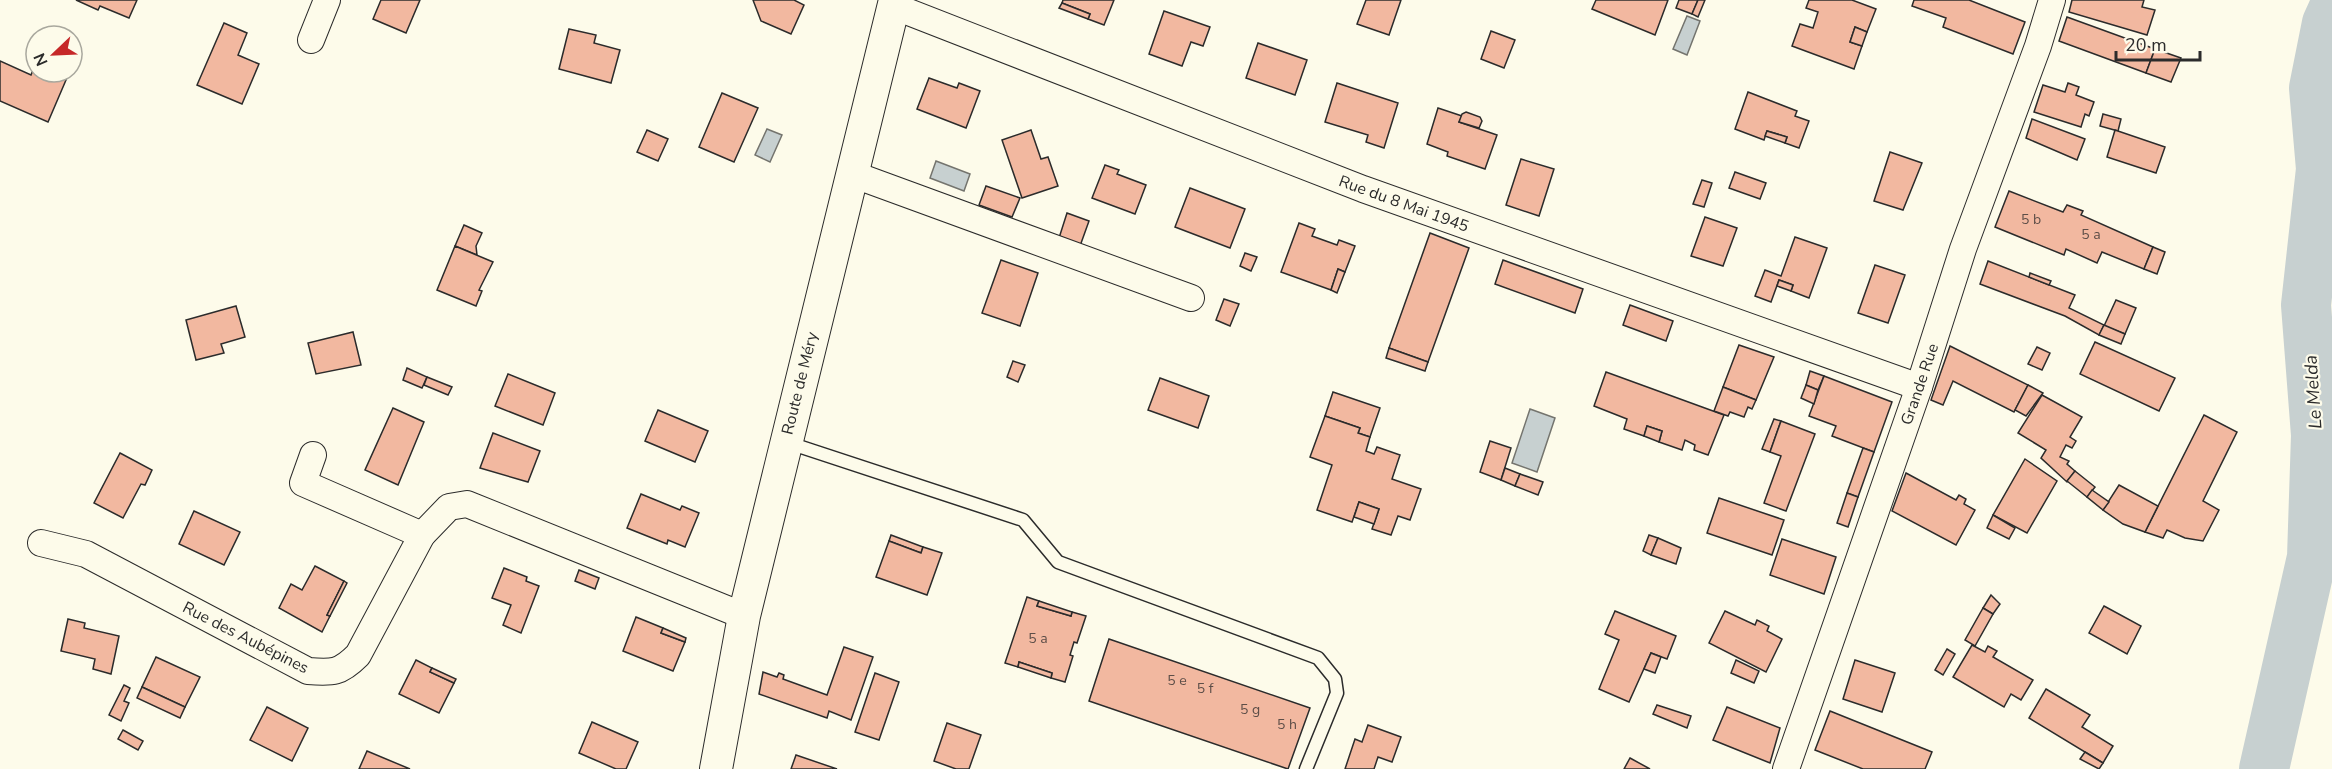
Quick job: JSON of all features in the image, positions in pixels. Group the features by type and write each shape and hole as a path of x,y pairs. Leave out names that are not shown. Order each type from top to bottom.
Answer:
{"street":[{"path":"311,40 327,0"},
{"name":"Grande Rue","path":"1786,769 1919,387 1963,249 2038,46 2052,0"},
{"name":"Rue du 8 Mai 1945","path":"894,3 1363,189 1919,387"},
{"name":"Route de Méry","path":"716,769 744,616 894,3"},
{"path":"852,174 1191,298"},
{"path":"313,455 303,483 422,535"},
{"name":"Rue des Aubépines","path":"41,543 86,554 308,671 330,673 345,669 358,655 422,535 449,507 467,504 744,616"}],"lane":[{"path":"785,441 1023,520 1058,562 1318,658 1335,679 1336,693 1306,769"}],"shaded area":[{"path":"1687,16 1700,21 1687,55 1673,49"},
{"path":"767,129 782,135 770,162 755,155"},
{"path":"936,161 970,174 964,191 930,178"},
{"path":"1530,409 1555,418 1537,472 1512,463"}],"building":[{"path":"76,0 137,0 129,18 100,6 98,10"},
{"path":"381,0 420,0 406,33 373,19"},
{"path":"753,0 794,0 804,5 791,34 761,21"},
{"path":"1063,0 1114,0 1104,25 1088,19 1090,14 1062,3"},
{"path":"1366,0 1401,0 1389,35 1357,24"},
{"path":"1596,0 1668,0 1655,35 1592,9"},
{"path":"1679,0 1698,0 1692,14 1676,8"},
{"path":"1698,0 1705,0 1698,17 1692,14"},
{"path":"1809,0 1852,0 1876,9 1867,32 1855,27 1850,42 1862,46 1854,69 1792,46 1800,24 1813,28 1818,12 1806,8"},
{"path":"1914,0 1969,0 2025,22 2013,54 1943,27 1946,18 1912,6"},
{"path":"2072,0 2144,0 2142,7 2155,10 2147,35 2069,12"},
{"path":"1062,3 1090,14 1088,19 1059,8"},
{"path":"1164,11 1210,27 1203,46 1191,42 1182,66 1149,54"},
{"path":"2067,17 2155,49 2146,73 2059,41"},
{"path":"224,23 247,33 238,55 259,64 242,104 197,85"},
{"path":"1855,27 1867,32 1862,46 1850,42"},
{"path":"569,29 596,35 594,43 620,50 611,83 559,69"},
{"path":"1491,31 1515,40 1504,68 1481,59"},
{"path":"1258,43 1307,60 1295,95 1246,78"},
{"path":"2155,49 2181,58 2171,82 2146,73"},
{"path":"0,61 24,72 24,84 64,84 48,122 0,101"},
{"path":"929,78 957,88 959,83 980,91 966,128 917,109"},
{"path":"1337,83 1398,103 1384,148 1366,142 1368,135 1325,122"},
{"path":"2068,83 2079,87 2076,95 2094,102 2089,116 2085,114 2081,127 2034,112 2043,85 2065,92"},
{"path":"1748,92 1797,111 1795,116 1809,121 1799,148 1785,143 1787,137 1767,131 1764,140 1735,129"},
{"path":"722,93 758,108 734,162 699,147"},
{"path":"1438,108 1462,116 1459,122 1497,135 1485,169 1447,156 1448,152 1427,144"},
{"path":"1466,112 1480,117 1482,121 1479,128 1459,122 1462,114"},
{"path":"2103,114 2121,119 2118,131 2100,126"},
{"path":"2032,119 2085,139 2077,160 2026,138"},
{"path":"647,130 668,139 658,161 637,152"},
{"path":"1031,130 1041,159 1048,157 1058,186 1022,198 1002,140"},
{"path":"2115,130 2165,147 2156,173 2107,157"},
{"path":"1767,131 1787,137 1785,143 1765,136"},
{"path":"1890,152 1922,163 1903,210 1874,201"},
{"path":"1521,159 1554,169 1539,216 1506,205"},
{"path":"1105,165 1119,170 1117,174 1146,185 1135,214 1092,198"},
{"path":"1735,172 1766,183 1760,199 1729,188"},
{"path":"1702,180 1712,183 1704,207 1693,204"},
{"path":"986,186 1020,198 1012,217 979,205"},
{"path":"1190,188 1245,209 1230,248 1175,227"},
{"path":"2009,191 2063,212 2067,205 2083,211 2081,215 2153,247 2144,269 2102,252 2097,263 2066,249 2064,255 1995,227"},
{"path":"1067,213 1089,221 1080,246 1059,238"},
{"path":"1705,217 1737,228 1723,266 1691,256"},
{"path":"1299,223 1315,229 1312,236 1337,245 1339,240 1355,246 1345,272 1338,269 1331,290 1281,272"},
{"path":"464,225 482,233 476,246 477,255 455,246"},
{"path":"1430,233 1469,248 1428,362 1389,348"},
{"path":"1795,237 1827,248 1809,298 1791,291 1793,285 1779,280 1771,302 1755,296 1765,270 1781,276"},
{"path":"455,246 493,262 479,290 482,291 476,306 437,290"},
{"path":"2153,247 2165,252 2157,274 2144,269"},
{"path":"1245,253 1257,257 1251,271 1240,266"},
{"path":"1001,260 1038,273 1020,326 982,313"},
{"path":"1503,260 1583,289 1575,313 1495,284"},
{"path":"1988,261 2075,295 2069,308 2104,325 2099,335 2065,316 1980,284"},
{"path":"1875,265 1905,275 1888,323 1858,313"},
{"path":"1338,269 1345,272 1337,293 1331,290"},
{"path":"2030,273 2051,281 2049,285 2029,277"},
{"path":"1779,280 1793,285 1791,291 1777,286"},
{"path":"1224,299 1239,304 1230,326 1216,320"},
{"path":"2116,300 2136,308 2125,334 2104,326"},
{"path":"1630,305 1673,321 1666,341 1623,325"},
{"path":"236,306 245,337 221,344 224,353 196,360 186,320"},
{"path":"2104,325 2125,334 2121,344 2099,335"},
{"path":"353,332 361,365 316,374 308,343"},
{"path":"2095,342 2175,378 2159,411 2080,374"},
{"path":"1739,345 1774,357 1756,400 1723,387"},
{"path":"1950,346 2028,385 2014,412 1953,381 1943,405 1931,400"},
{"path":"2037,347 2050,353 2042,370 2028,364"},
{"path":"1389,348 1428,362 1425,371 1386,358"},
{"path":"1013,361 1025,365 1018,382 1007,377"},
{"path":"407,368 427,377 422,388 403,380"},
{"path":"1810,371 1824,376 1818,390 1806,385"},
{"path":"1606,372 1724,415 1708,455 1694,450 1695,445 1685,440 1682,450 1659,442 1662,431 1647,426 1644,436 1624,429 1627,419 1594,406"},
{"path":"508,374 555,393 543,425 495,406"},
{"path":"1824,376 1892,402 1874,452 1832,436 1836,426 1809,416"},
{"path":"427,377 452,387 448,395 424,385"},
{"path":"1160,378 1209,396 1198,428 1148,410"},
{"path":"1806,385 1818,390 1814,404 1801,398"},
{"path":"2028,385 2043,393 2026,416 2015,410"},
{"path":"1723,387 1756,400 1752,409 1748,407 1744,417 1730,412 1728,416 1714,411"},
{"path":"1333,392 1380,408 1370,437 1358,433 1360,428 1325,416"},
{"path":"2042,395 2082,417 2070,437 2076,441 2072,448 2066,445 2060,457 2069,461 2067,464 2075,471 2067,482 2041,458 2046,450 2018,433"},
{"path":"393,408 424,422 398,485 365,470"},
{"path":"658,410 708,431 695,462 645,441"},
{"path":"2204,415 2237,432 2203,501 2219,510 2203,541 2185,538 2167,530 2163,538 2145,532"},
{"path":"1325,416 1360,428 1358,433 1370,437 1366,451 1374,454 1377,447 1400,455 1392,479 1421,489 1410,520 1398,516 1391,535 1372,529 1379,509 1359,502 1352,522 1317,510 1332,465 1310,457"},
{"path":"1774,419 1781,421 1770,452 1762,449"},
{"path":"1781,421 1815,434 1786,511 1764,503 1781,456 1770,452"},
{"path":"1647,426 1662,431 1659,442 1644,436"},
{"path":"493,433 540,451 528,482 480,468"},
{"path":"1490,441 1511,448 1501,480 1480,472"},
{"path":"1863,448 1874,452 1858,497 1847,493"},
{"path":"120,453 152,470 145,485 141,484 123,518 94,503"},
{"path":"2025,459 2057,481 2027,533 1993,515"},
{"path":"1505,468 1520,474 1515,486 1501,480"},
{"path":"2075,471 2095,487 2087,497 2067,481"},
{"path":"1906,473 1956,500 1959,495 1966,499 1964,504 1975,510 1956,545 1892,511"},
{"path":"1520,474 1543,482 1538,495 1515,486"},
{"path":"2119,485 2158,506 2145,532 2123,524 2103,510"},
{"path":"2092,490 2109,502 2103,510 2087,497"},
{"path":"1847,493 1858,497 1848,527 1837,523"},
{"path":"641,494 680,510 682,506 699,513 685,547 668,540 667,544 627,528"},
{"path":"1719,498 1784,520 1772,555 1707,533"},
{"path":"1359,502 1379,509 1374,524 1354,517"},
{"path":"194,511 240,532 224,565 179,544"},
{"path":"1993,515 2015,528 2009,539 1987,528"},
{"path":"891,535 923,547 921,553 889,541"},
{"path":"1649,535 1658,538 1651,555 1643,551"},
{"path":"1658,538 1681,548 1676,564 1651,555"},
{"path":"1782,539 1836,557 1824,594 1770,575"},
{"path":"889,541 921,553 923,547 942,553 927,595 876,577"},
{"path":"315,566 344,581 327,615 330,616 322,632 279,608 291,584 302,590"},
{"path":"504,568 527,577 526,581 539,586 521,633 503,625 511,605 492,598"},
{"path":"579,570 599,578 595,589 575,581"},
{"path":"344,581 347,583 330,616 327,615"},
{"path":"1991,595 2000,604 1993,614 1983,608"},
{"path":"1027,597 1039,601 1037,606 1071,616 1072,612 1086,616 1077,643 1074,642 1070,655 1073,656 1065,682 1051,678 1052,673 1019,662 1018,667 1005,663"},
{"path":"1039,601 1072,612 1071,616 1037,606"},
{"path":"2104,606 2141,626 2127,654 2089,633"},
{"path":"1983,608 1993,614 1975,646 1965,640"},
{"path":"1615,611 1676,636 1667,659 1651,653 1629,702 1599,689 1619,640 1605,634"},
{"path":"1725,611 1755,625 1757,620 1769,626 1767,631 1782,639 1766,672 1709,643"},
{"path":"636,617 663,628 661,633 685,642 673,671 623,651"},
{"path":"68,619 85,623 84,628 119,636 111,674 93,669 95,659 61,651"},
{"path":"663,628 686,638 685,642 661,633"},
{"path":"1109,639 1310,708 1288,769 1089,701"},
{"path":"1972,645 1985,652 1988,646 1997,651 1993,657 2033,680 2021,700 2011,694 2004,707 1953,677"},
{"path":"844,647 873,657 851,720 829,711 827,718 759,694 763,672 777,677 779,673 784,675 783,679 827,695"},
{"path":"1947,649 1955,654 1943,675 1935,670"},
{"path":"1651,653 1661,657 1655,673 1644,669"},
{"path":"156,657 200,677 185,707 142,687"},
{"path":"416,660 432,668 430,672 454,683 439,713 399,694"},
{"path":"1736,660 1759,671 1754,683 1731,673"},
{"path":"1855,660 1895,673 1882,712 1843,699"},
{"path":"1019,662 1052,673 1051,678 1018,667"},
{"path":"432,668 456,679 454,683 430,672"},
{"path":"875,673 899,682 879,740 855,732"},
{"path":"124,685 130,688 124,701 129,703 121,721 109,715"},
{"path":"142,687 185,707 180,718 137,698"},
{"path":"2046,689 2090,715 2082,727 2113,746 2103,763 2029,718"},
{"path":"1657,705 1691,716 1687,728 1653,714"},
{"path":"267,707 308,728 292,761 250,740"},
{"path":"1727,707 1780,728 1770,763 1713,740"},
{"path":"1830,711 1932,752 1925,769 1863,769 1815,750"},
{"path":"592,722 638,742 626,769 616,769 579,753"},
{"path":"947,723 981,735 969,769 956,769 934,761"},
{"path":"1368,725 1401,737 1392,762 1378,757 1374,769 1345,769 1355,739 1362,742"},
{"path":"123,730 143,741 138,750 118,739"},
{"path":"367,751 410,769 359,769"},
{"path":"2085,752 2103,763 2099,769 2080,759"},
{"path":"796,755 837,769 791,769"},
{"path":"1630,758 1650,769 1624,769"}],"waterway":[{"name":"Le Melda","path":"2264,769 2312,557 2316,435 2306,305 2321,169 2314,88 2327,23 2332,12"}]}
